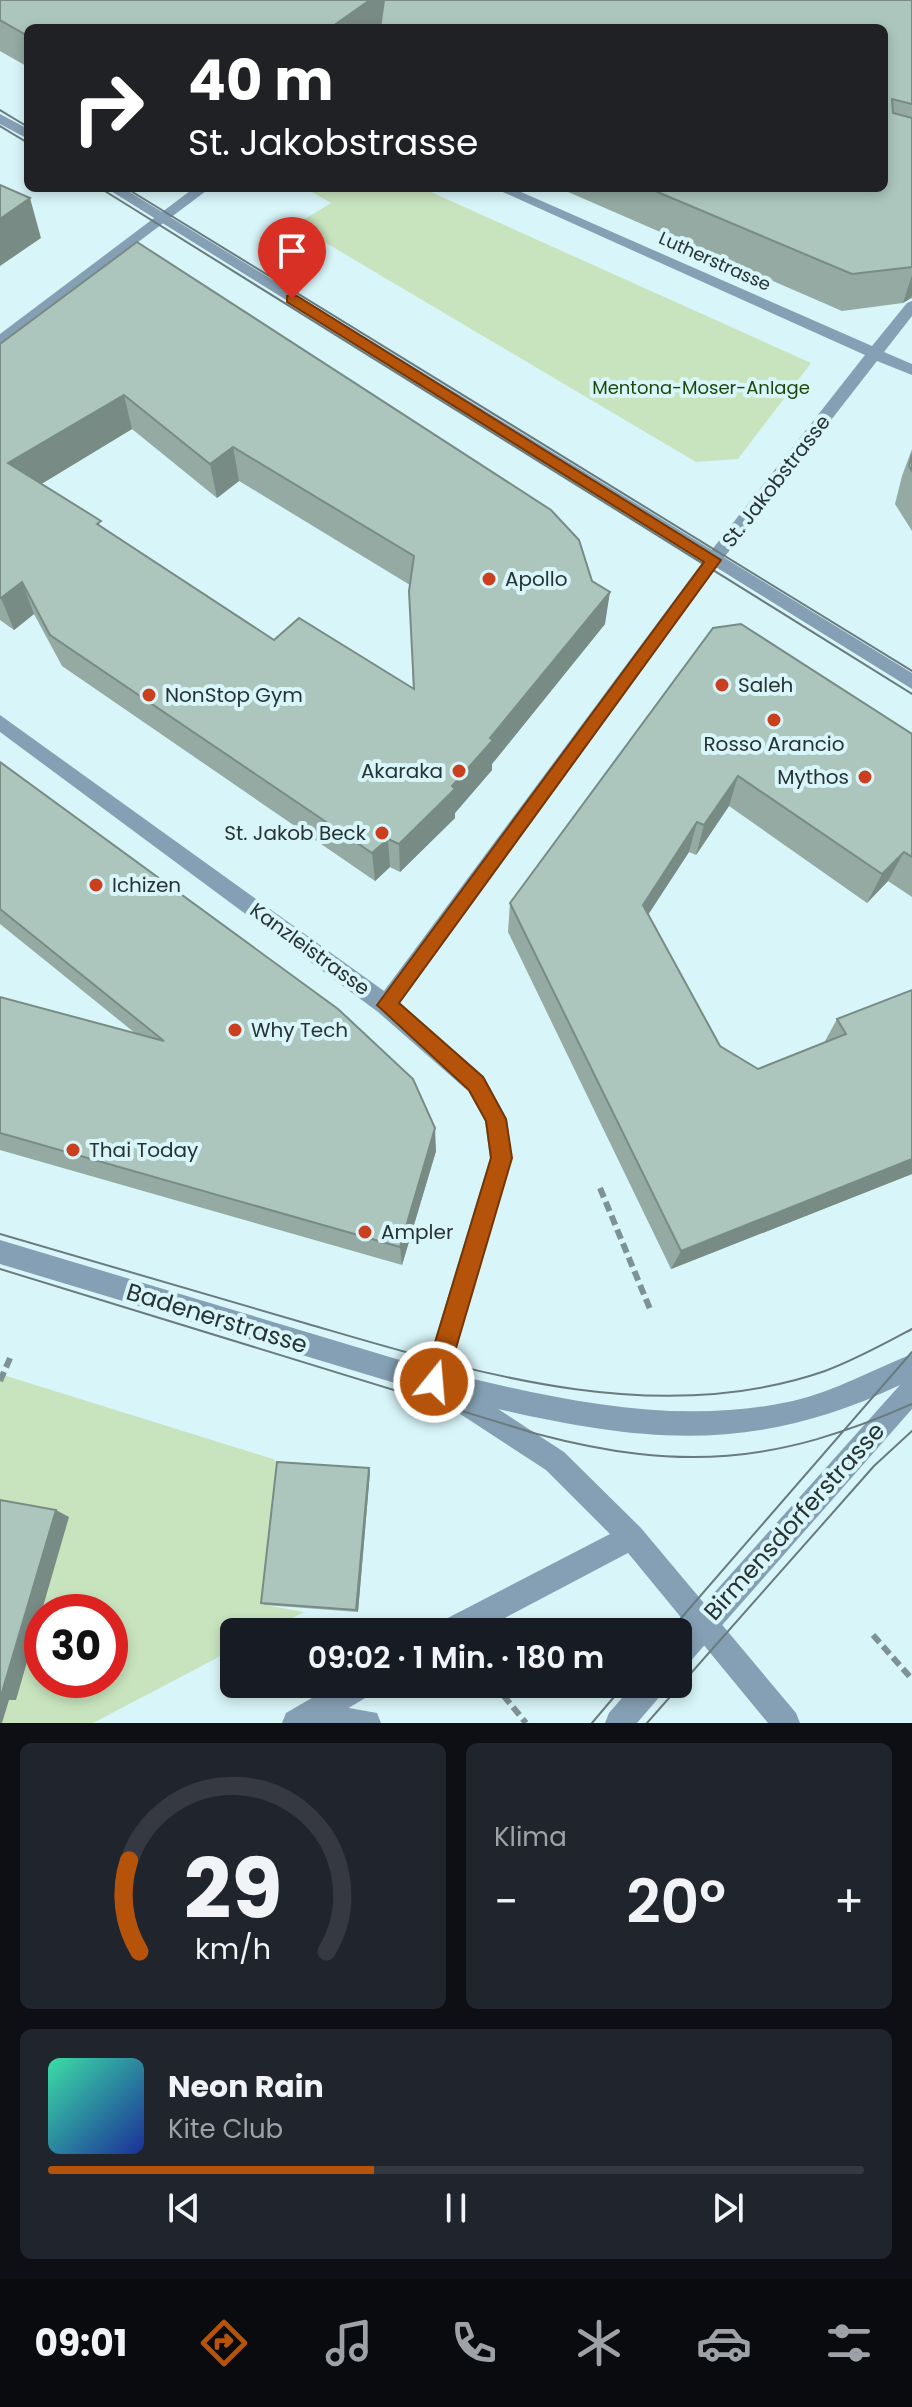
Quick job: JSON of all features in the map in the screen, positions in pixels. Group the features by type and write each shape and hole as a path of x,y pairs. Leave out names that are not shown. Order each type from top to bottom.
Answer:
{"street":[{"path":"0,118 24,133"},
{"path":"120,192 912,682"},
{"path":"0,341 198,192"},
{"name":"Lutherstrasse","path":"510,192 912,370"},
{"name":"St. Jakobstrasse","path":"386,1005 713,560 912,306"},
{"name":"Kanzleistrasse","path":"0,722 386,1005 476,1084 496,1119 501,1158 434,1382"},
{"name":"Badenerstrasse","path":"0,1252 434,1382 608,1421 656,1426 763,1419 818,1407 886,1380 912,1366"},
{"name":"Badenerstrasse","path":"434,1382 555,1461 632,1537 786,1723"},
{"name":"Birmensdorferstrasse","path":"692,1638 912,1390"},
{"path":"477,1618 632,1537"},
{"path":"303,1719 338,1698"},
{"path":"619,1723 640,1698"},
{"path":"303,1719 367,1723"}],"path":[{"path":"600,1188 650,1309"},
{"path":"0,1381 11,1356"},
{"path":"873,1635 912,1679"},
{"path":"504,1698 521,1721"}],"green space":[{"name":"Mentona-Moser-Anlage","path":"312,192 431,192 811,363 738,459 696,462 299,227 300,222 331,203"},
{"path":"0,1374 273,1459 281,1466 265,1605 304,1612 293,1618 220,1618 220,1656 93,1723 0,1723"}],"building":[{"path":"0,0 370,0 336,24 24,24 24,34 0,20"},
{"path":"384,0 912,0 912,104 892,99 893,113 912,118 912,267 852,274 657,192 888,192 888,24 381,24"},
{"path":"0,185 30,198 0,219"},
{"path":"137,242 551,510 579,540 592,581 610,592 490,738 493,740 452,786 455,789 399,844 388,839 372,853 50,635 22,582 0,597 0,344","holes":["124,395 210,464 233,447 414,556 409,591 414,689 299,618 274,640 97,524 101,521 8,463"]},
{"path":"741,624 912,734 912,857 904,852 882,874 738,776 704,825 697,822 643,905 720,1046 758,1069 846,1034 837,1019 912,990 912,1159 681,1251 510,903 713,628"},
{"path":"0,762 338,1009 413,1079 435,1128 400,1247 0,1133 0,997 164,1041 0,909"},
{"path":"277,1462 369,1468 356,1610 261,1603"},
{"path":"0,1500 56,1510 31,1594 24,1594 24,1618 0,1699"}],"tram line":[{"path":"0,110 24,125"},
{"path":"0,126 24,141"},
{"path":"106,192 912,694"},
{"path":"133,192 912,671"},
{"path":"0,1234 434,1360 565,1388 630,1395 696,1395 761,1388 836,1367 912,1329"},
{"path":"0,1269 537,1434 589,1446 637,1454 728,1456 772,1450 844,1430"},
{"path":"844,1430 912,1352"},
{"path":"844,1430 912,1404"},
{"path":"681,1618 844,1430"},
{"path":"647,1723 874,1466 912,1431"},
{"path":"592,1723 613,1698"}],"place":[{"name":"Apollo","path":"489,579"},
{"name":"Saleh","path":"722,685"},
{"name":"NonStop Gym","path":"149,695"},
{"name":"Rosso Arancio","path":"774,720"},
{"name":"Akaraka","path":"459,771"},
{"name":"Mythos","path":"865,777"},
{"name":"St. Jakob Beck","path":"382,833"},
{"name":"Ichizen","path":"96,885"},
{"name":"Why Tech","path":"235,1030"},
{"name":"Thai Today","path":"73,1150"},
{"name":"Ampler","path":"365,1232"}],"route":[{"path":"292,299 713,560 683,607 386,1005 476,1084 496,1119 501,1158 434,1382"}]}
